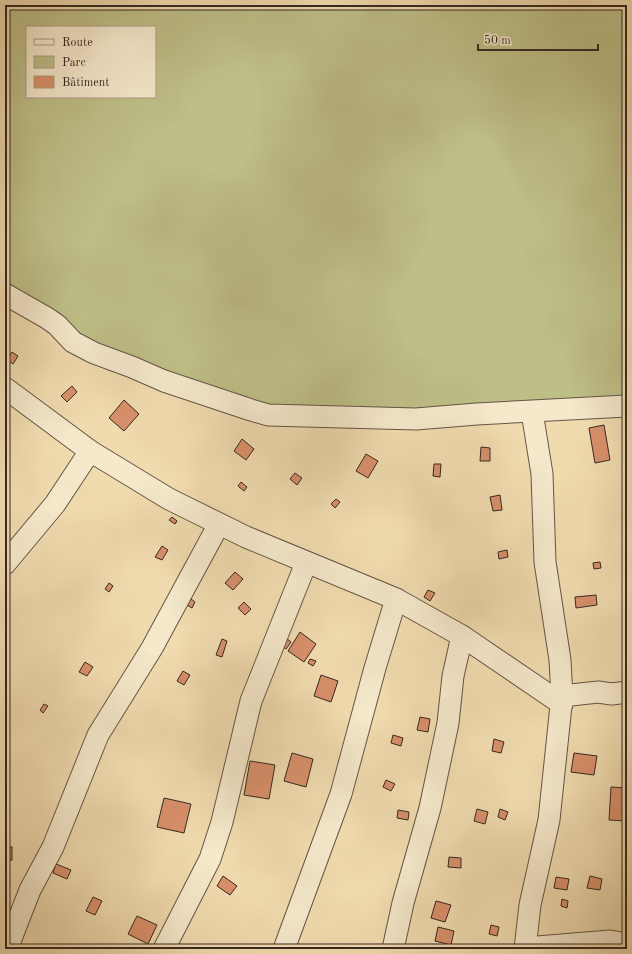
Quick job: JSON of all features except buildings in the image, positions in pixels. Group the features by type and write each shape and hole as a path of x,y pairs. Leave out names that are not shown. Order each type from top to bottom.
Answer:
{"street":[{"path":"5,294 47,318 57,325 73,342 94,353 164,381 251,410 268,414 416,419 477,414 627,406"},
{"path":"5,388 90,451 169,499 246,537 396,599 462,636 562,700 598,692 612,694 627,692"},
{"path":"532,412 542,474 545,562 560,660 562,700 549,820 530,905 525,949 610,941 627,944"},
{"path":"5,564 55,504 90,451"},
{"path":"6,949 30,890 56,840 98,735 152,648 219,524"},
{"path":"164,949 210,859 222,822 251,701 306,563"},
{"path":"284,949 341,794 375,668 396,599"},
{"path":"393,949 405,895 430,808 448,723 453,676 462,636"}],"green space":[{"path":"5,5 627,5 627,403 481,409 288,411 171,382 5,295"}]}
